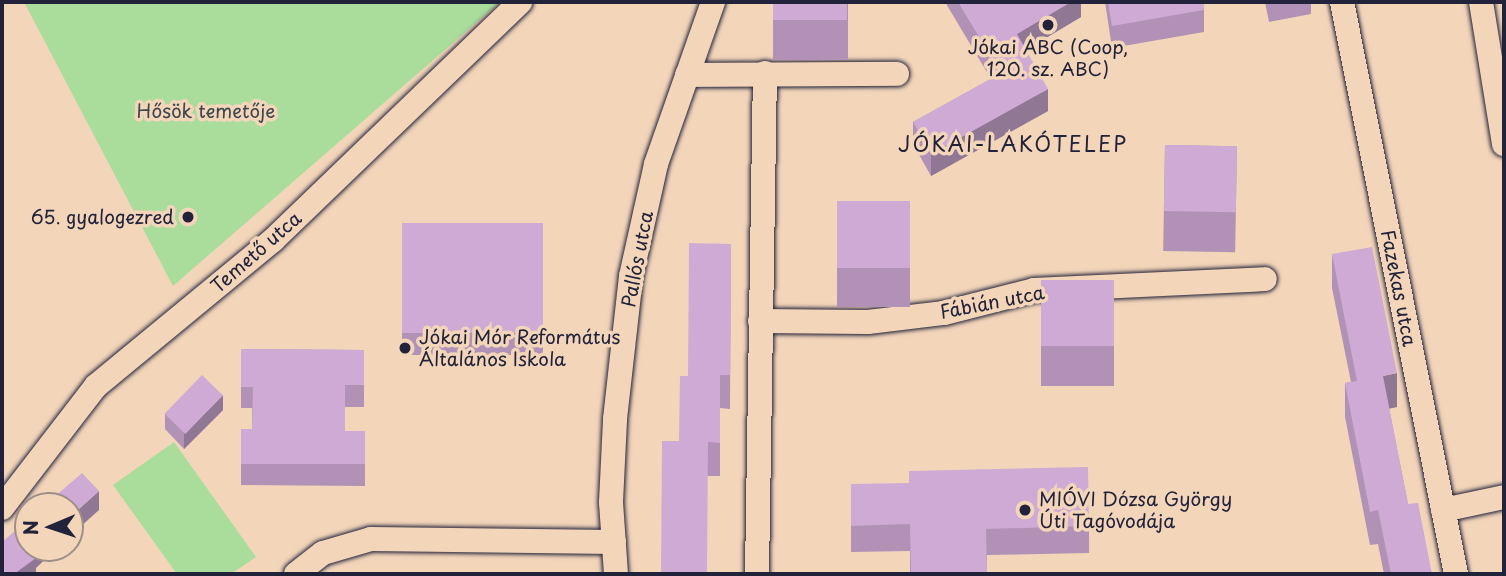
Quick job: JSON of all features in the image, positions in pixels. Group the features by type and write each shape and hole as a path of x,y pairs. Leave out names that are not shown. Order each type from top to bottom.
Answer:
{"street":[{"name":"Temető utca","path":"2,508 96,386 273,240 520,2"},
{"name":"Pallós utca","path":"616,574 611,502 615,419 631,276 656,164 713,2"},
{"name":"Fazekas utca","path":"1342,2 1456,574"},
{"path":"1481,2 1504,144"},
{"path":"757,574 765,74"},
{"path":"687,75 897,74"},
{"name":"Fábián utca","path":"760,321 867,322 944,313 1034,290 1265,279"},
{"path":"1443,510 1504,498"},
{"path":"296,574 323,552 371,539 614,542"}],"green space":[{"name":"Hősök temetője","path":"24,2 500,2 173,286"},
{"path":"174,442 256,557 231,574 177,574 113,485"}],"building":[{"path":"773,2 847,2 847,20 773,20"},
{"path":"958,2 1071,2 1017,34 1048,89 931,154 913,122 1001,73"},
{"path":"1108,2 1203,2 1204,10 1112,26"},
{"path":"1165,145 1237,146 1236,212 1164,211"},
{"path":"837,201 910,201 910,268 837,268"},
{"path":"402,223 543,223 543,333 402,333"},
{"path":"689,243 731,244 730,375 720,375 720,443 708,442 707,574 661,574 662,441 679,441 680,376 688,376"},
{"path":"1372,247 1397,373 1383,376 1408,504 1418,503 1432,574 1391,574 1378,510 1370,512 1345,383 1357,381 1332,254"},
{"path":"1041,280 1114,280 1114,346 1041,346"},
{"path":"241,349 364,350 364,385 345,385 345,431 365,431 365,464 241,464 241,429 252,429 253,387 241,387"},
{"path":"202,375 223,395 185,434 164,414"},
{"path":"1088,467 1089,526 986,529 987,574 911,574 910,524 851,526 851,484 909,483 909,471"},
{"path":"82,473 99,491 84,504 84,492 60,492"},
{"path":"14,532 14,562 30,562 14,574 2,574 2,542"}],"place":[{"name":"Jókai ABC (Coop, 120. sz. ABC)","path":"1048,25"},
{"name":"65. gyalogezred","path":"188,217"},
{"name":"Jókai Mór Református Általános Iskola","path":"405,348"},
{"name":"MIÓVI Dózsa György Úti Tagóvodája","path":"1025,510"}],"district":[{"name":"JÓKAI-LAKÓTELEP","path":"1013,143"}]}
